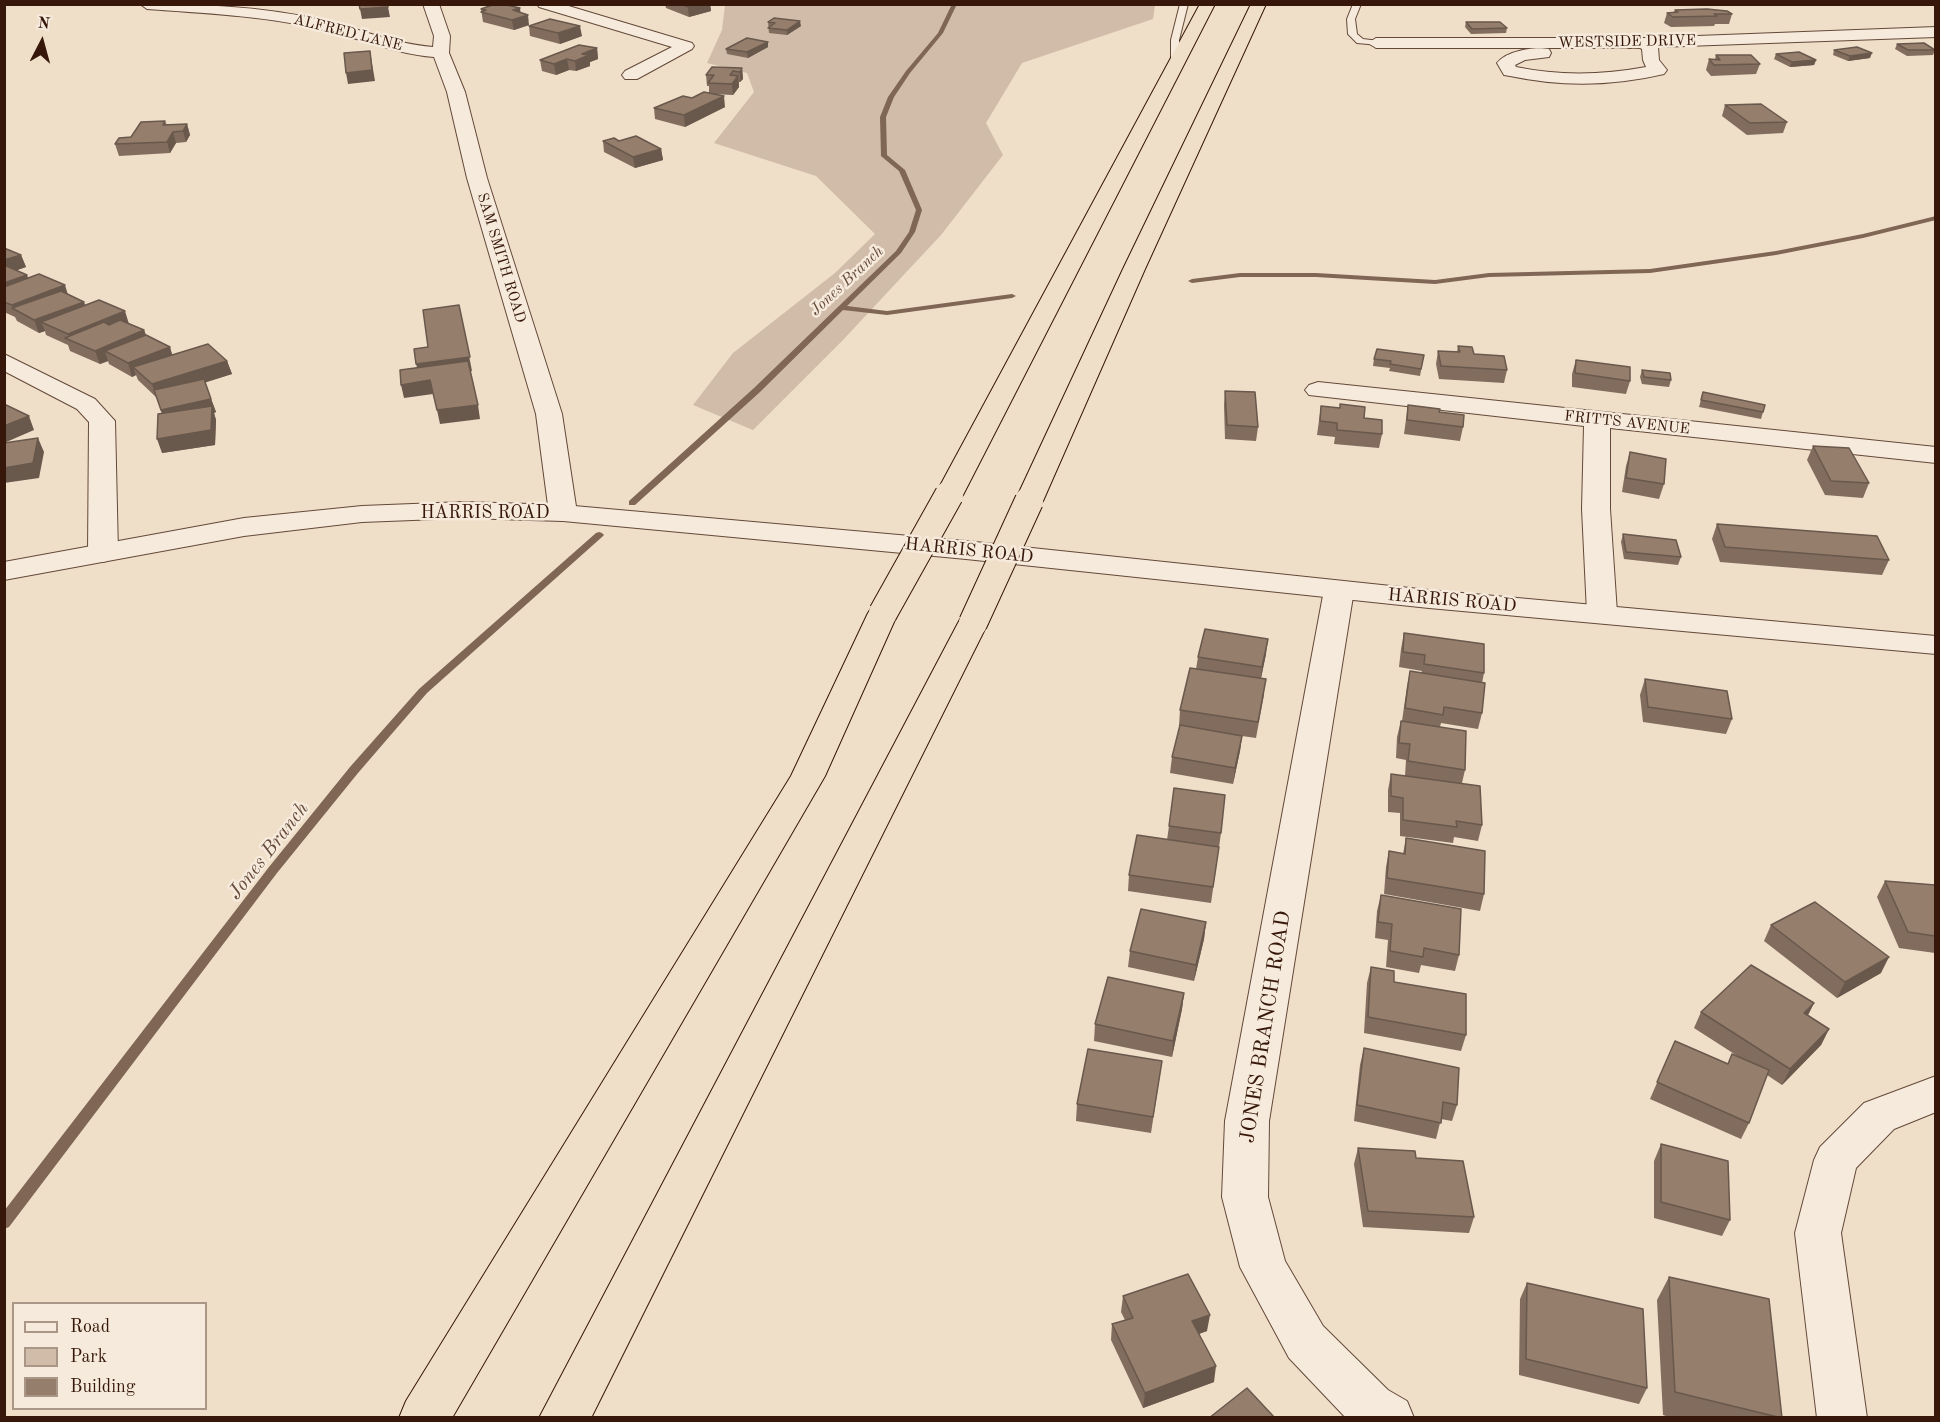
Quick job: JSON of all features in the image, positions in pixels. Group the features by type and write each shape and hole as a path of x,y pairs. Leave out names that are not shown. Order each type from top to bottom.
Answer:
{"highway":[{"path":"424,1418 808,776 883,613 949,495 1208,4"},
{"path":"564,1418 973,623 1134,269 1259,4"}],"street":[{"name":"ALFRED LANE","path":"147,4 261,14 308,22 401,47 441,53"},
{"name":"SAM SMITH ROAD","path":"431,4 442,36 441,53 456,92 477,178 549,414 563,513"},
{"path":"544,4 686,46 631,75"},
{"name":"WESTSIDE DRIVE","path":"1376,43 1644,46 1935,32"},
{"path":"1614,46 1644,46 1653,66 1658,70 1621,77 1552,78 1510,71 1505,63 1521,56 1614,46"},
{"path":"4,361 86,404 102,422 103,553"},
{"name":"FRITTS AVENUE","path":"1318,390 1935,455"},
{"path":"1597,420 1596,509 1602,613"},
{"name":"HARRIS ROAD","path":"4,571 244,528 362,514 464,510 563,513 966,550 1338,590 1935,645"},
{"name":"JONES BRANCH ROAD","path":"1338,590 1247,1120 1245,1197 1263,1267 1306,1342 1370,1407 1389,1418"},
{"path":"1842,1418 1818,1233 1836,1160 1879,1116 1935,1093"}],"lane":[{"path":"1176,67 1175,40 1184,4"},
{"name":"WESTSIDE DRIVE","path":"1357,4 1350,21 1353,35 1359,40 1376,43"}],"green space":[{"path":"725,5 1155,5 1153,19 1022,63 986,123 1003,155 941,235 842,341 753,430 693,405 733,353 835,273 875,234 816,176 714,143 754,92 747,73 707,63 722,30"}],"building":[{"path":"359,4 387,4 388,7 360,9"},
{"path":"495,4 520,8 513,10 528,15 512,20 481,12 486,10 481,9"},
{"path":"1675,10 1727,11 1732,14 1673,17 1667,13 1678,12"},
{"path":"774,18 800,21 787,30 768,28 775,23 768,22"},
{"path":"550,19 580,26 558,33 529,26"},
{"path":"1466,22 1500,22 1507,28 1472,29"},
{"path":"747,38 768,42 747,52 726,49"},
{"path":"1924,43 1935,50 1908,50 1897,44"},
{"path":"579,45 597,48 582,54 589,55 575,61 567,59 554,64 540,60"},
{"path":"1857,47 1872,53 1850,56 1834,50"},
{"path":"370,51 372,70 346,73 344,53"},
{"path":"1799,52 1816,60 1792,62 1776,54"},
{"path":"1716,55 1751,55 1760,64 1714,65 1709,59 1720,60"},
{"path":"712,67 742,68 740,72 733,71 730,75 738,76 732,84 708,83 714,75 706,75"},
{"path":"704,92 724,96 684,115 654,108 683,96 692,98"},
{"path":"1761,104 1787,122 1750,123 1725,105"},
{"path":"165,121 163,125 187,124 183,131 173,132 167,142 115,144 119,138 131,137 141,122"},
{"path":"636,136 661,149 633,157 603,141 614,138 619,141"},
{"path":"4,248 21,255 4,260"},
{"path":"4,265 27,275 4,283"},
{"path":"39,274 65,285 12,305 4,302 4,287"},
{"path":"61,291 84,302 34,320 12,308"},
{"path":"99,300 125,311 68,334 41,322"},
{"path":"459,305 470,357 416,364 414,349 428,347 423,310"},
{"path":"120,320 144,330 95,351 65,338 104,322 109,325"},
{"path":"146,335 170,347 128,363 105,351"},
{"path":"208,344 227,361 152,384 133,367"},
{"path":"1458,346 1472,347 1474,354 1504,356 1507,370 1441,366 1438,351 1460,352"},
{"path":"1377,349 1424,355 1421,369 1374,359"},
{"path":"1576,360 1630,367 1630,381 1575,373"},
{"path":"468,361 478,405 437,410 430,380 401,385 400,370"},
{"path":"1642,370 1670,373 1671,380 1644,377"},
{"path":"204,379 211,399 161,410 154,390"},
{"path":"1225,391 1255,392 1258,427 1227,425"},
{"path":"1703,392 1765,405 1763,412 1701,400"},
{"path":"4,404 29,416 4,426"},
{"path":"1340,404 1365,407 1364,418 1382,420 1382,434 1337,430 1337,423 1320,421 1321,406 1340,408"},
{"path":"1408,405 1464,415 1463,427 1407,420"},
{"path":"212,406 211,430 157,439 158,414"},
{"path":"38,438 33,463 4,468 4,443"},
{"path":"1813,446 1849,448 1869,483 1831,481"},
{"path":"1630,452 1666,459 1664,484 1626,478"},
{"path":"1717,524 1877,536 1889,560 1725,547"},
{"path":"1623,534 1676,540 1681,557 1626,552"},
{"path":"1205,629 1268,639 1262,667 1198,657"},
{"path":"1404,633 1484,644 1484,673 1424,664 1425,655 1403,652"},
{"path":"1190,668 1266,679 1258,722 1180,710"},
{"path":"1410,671 1485,683 1482,713 1444,707 1443,715 1405,708"},
{"path":"1645,679 1727,691 1732,719 1648,707"},
{"path":"1401,721 1466,731 1465,770 1408,761 1410,744 1399,743"},
{"path":"1180,725 1242,736 1235,768 1172,757"},
{"path":"1391,774 1480,786 1482,825 1456,821 1457,827 1403,820 1403,798 1391,796"},
{"path":"1174,788 1225,795 1221,833 1169,826"},
{"path":"1137,835 1219,847 1213,887 1129,875"},
{"path":"1406,838 1485,851 1484,894 1387,878 1389,851 1405,854"},
{"path":"1885,881 1935,885 1935,936 1908,932"},
{"path":"1381,895 1461,909 1459,955 1424,948 1423,957 1390,951 1392,924 1378,922"},
{"path":"1815,902 1889,957 1845,982 1771,925"},
{"path":"1141,909 1206,922 1196,965 1130,951"},
{"path":"1751,965 1814,1003 1804,1013 1829,1029 1790,1069 1701,1012"},
{"path":"1371,967 1394,971 1394,982 1466,994 1466,1035 1368,1017"},
{"path":"1108,977 1184,993 1173,1041 1095,1024"},
{"path":"1675,1041 1728,1064 1732,1054 1769,1070 1749,1123 1657,1082"},
{"path":"1364,1048 1459,1068 1457,1105 1443,1102 1441,1123 1357,1105"},
{"path":"1088,1049 1162,1061 1153,1117 1077,1104"},
{"path":"1661,1144 1728,1161 1730,1220 1661,1202"},
{"path":"1358,1148 1415,1151 1416,1158 1463,1161 1474,1217 1368,1211"},
{"path":"1188,1274 1210,1315 1192,1321 1216,1366 1145,1393 1112,1324 1133,1318 1123,1296"},
{"path":"1669,1277 1769,1299 1782,1418 1675,1392"},
{"path":"1527,1283 1643,1309 1647,1388 1526,1359"},
{"path":"1247,1388 1275,1418 1209,1418"}],"waterway":[{"name":"Jones Branch","path":"632,503 757,390 899,252 912,232 919,210 902,170 884,156 883,117 891,97 940,33 955,4"},
{"path":"1192,281 1240,275 1316,275 1435,282 1489,275 1650,271 1776,253 1863,236 1936,218"},
{"path":"842,308 887,313 1012,296"},
{"name":"Jones Branch","path":"4,1223 273,870 354,770 423,691 599,535"}]}
